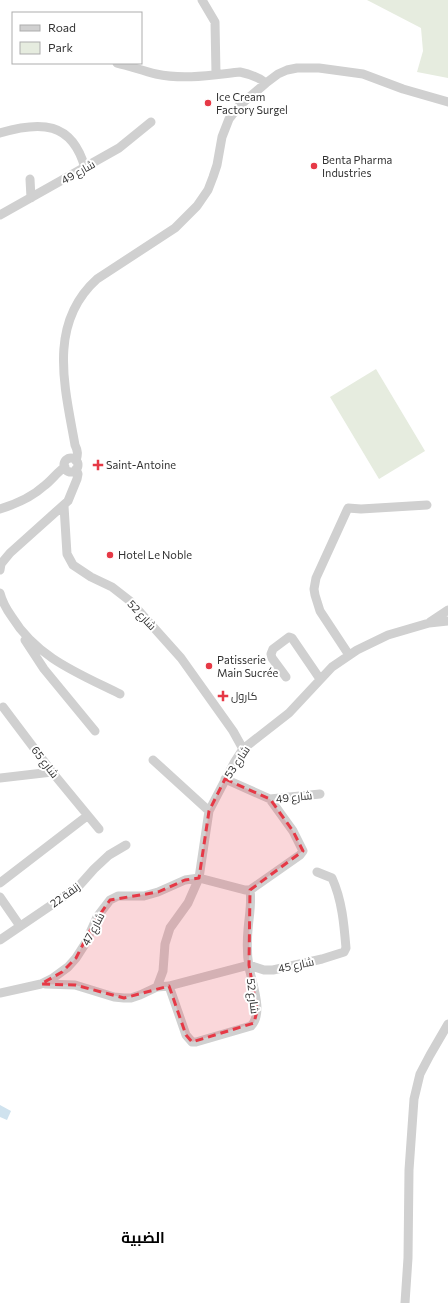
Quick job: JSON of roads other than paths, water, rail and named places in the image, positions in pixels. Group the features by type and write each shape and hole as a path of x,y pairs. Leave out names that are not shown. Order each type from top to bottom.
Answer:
{"street":[{"path":"202,0 215,22 216,74"},
{"path":"121,64 157,74 198,77 240,72 253,75 266,83"},
{"path":"0,509 24,500 51,480 58,479 71,466 78,455 66,392 63,363 64,346 68,327 80,298 87,288 97,279 174,228 197,206 208,190 213,177 222,138 229,119 239,106 266,83 287,70 297,68 320,68 363,74 403,89 448,102"},
{"name":"شارع 49","path":"0,215 119,148 151,122"},
{"path":"0,132 34,125 54,129 64,134 73,142 81,156 85,168"},
{"path":"30,179 31,198"},
{"path":"0,570 1,564 10,553 64,506 71,496 75,484 72,481 71,466"},
{"path":"349,655 320,610 314,589 321,565 348,508 361,509 427,505"},
{"name":"شارع 52","path":"64,506 67,554 73,565 91,577 112,587 130,601 181,658 233,731 243,749"},
{"path":"0,593 19,630 41,665 95,731"},
{"name":"شارع 53","path":"429,623 448,610"},
{"name":"شارع 53","path":"157,987 163,971 165,944 170,928 188,903 199,878 209,811 225,779 243,749 289,713 332,667 349,655 374,641 429,623 447,621"},
{"path":"19,630 50,658 120,694"},
{"path":"286,677 272,658 271,654 273,649 289,637 292,638 320,679"},
{"name":"شارع 65","path":"3,707 52,772 99,830"},
{"name":"شارع 52","path":"233,731 250,742"},
{"path":"153,760 209,811"},
{"path":"0,778 52,772"},
{"name":"شارع 49","path":"225,779 270,799 320,794"},
{"path":"199,878 250,890 300,855 303,851 293,831 270,799"},
{"path":"0,883 87,816"},
{"name":"زنقة 22","path":"0,940 78,887 109,855 126,845"},
{"name":"شارع 45","path":"41,984 75,985 114,997 124,998 140,995 157,987 169,986 249,965 264,970 273,970 322,959 344,952 346,948 344,922 336,886 332,878 317,872"},
{"name":"شارع 47","path":"41,984 62,972 76,958 85,944 94,923 110,900 118,896 144,896 158,892 185,880 199,878"},
{"name":"شارع 52","path":"169,986 186,1035 192,1042 251,1026 254,1023 257,1010 249,965 248,931 251,900 250,890"},
{"path":"0,897 20,926"},
{"path":"0,993 41,984"},
{"path":"405,1303 408,1258 409,1170 414,1099 420,1074 448,1024"}],"water":[{"path":"0,1105 11,1111 7,1120 0,1117"}],"place":[{"name":"Ice Cream Factory Surgel","path":"208,103"},
{"name":"Benta Pharma Industries","path":"314,166"},
{"name":"Saint-Antoine","path":"98,465"},
{"name":"Hotel Le Noble","path":"110,555"},
{"name":"Patisserie Main Sucrée","path":"209,666"},
{"name":"كارول","path":"223,696"}],"district":[{"name":"الضبية","path":"143,1238"}]}
